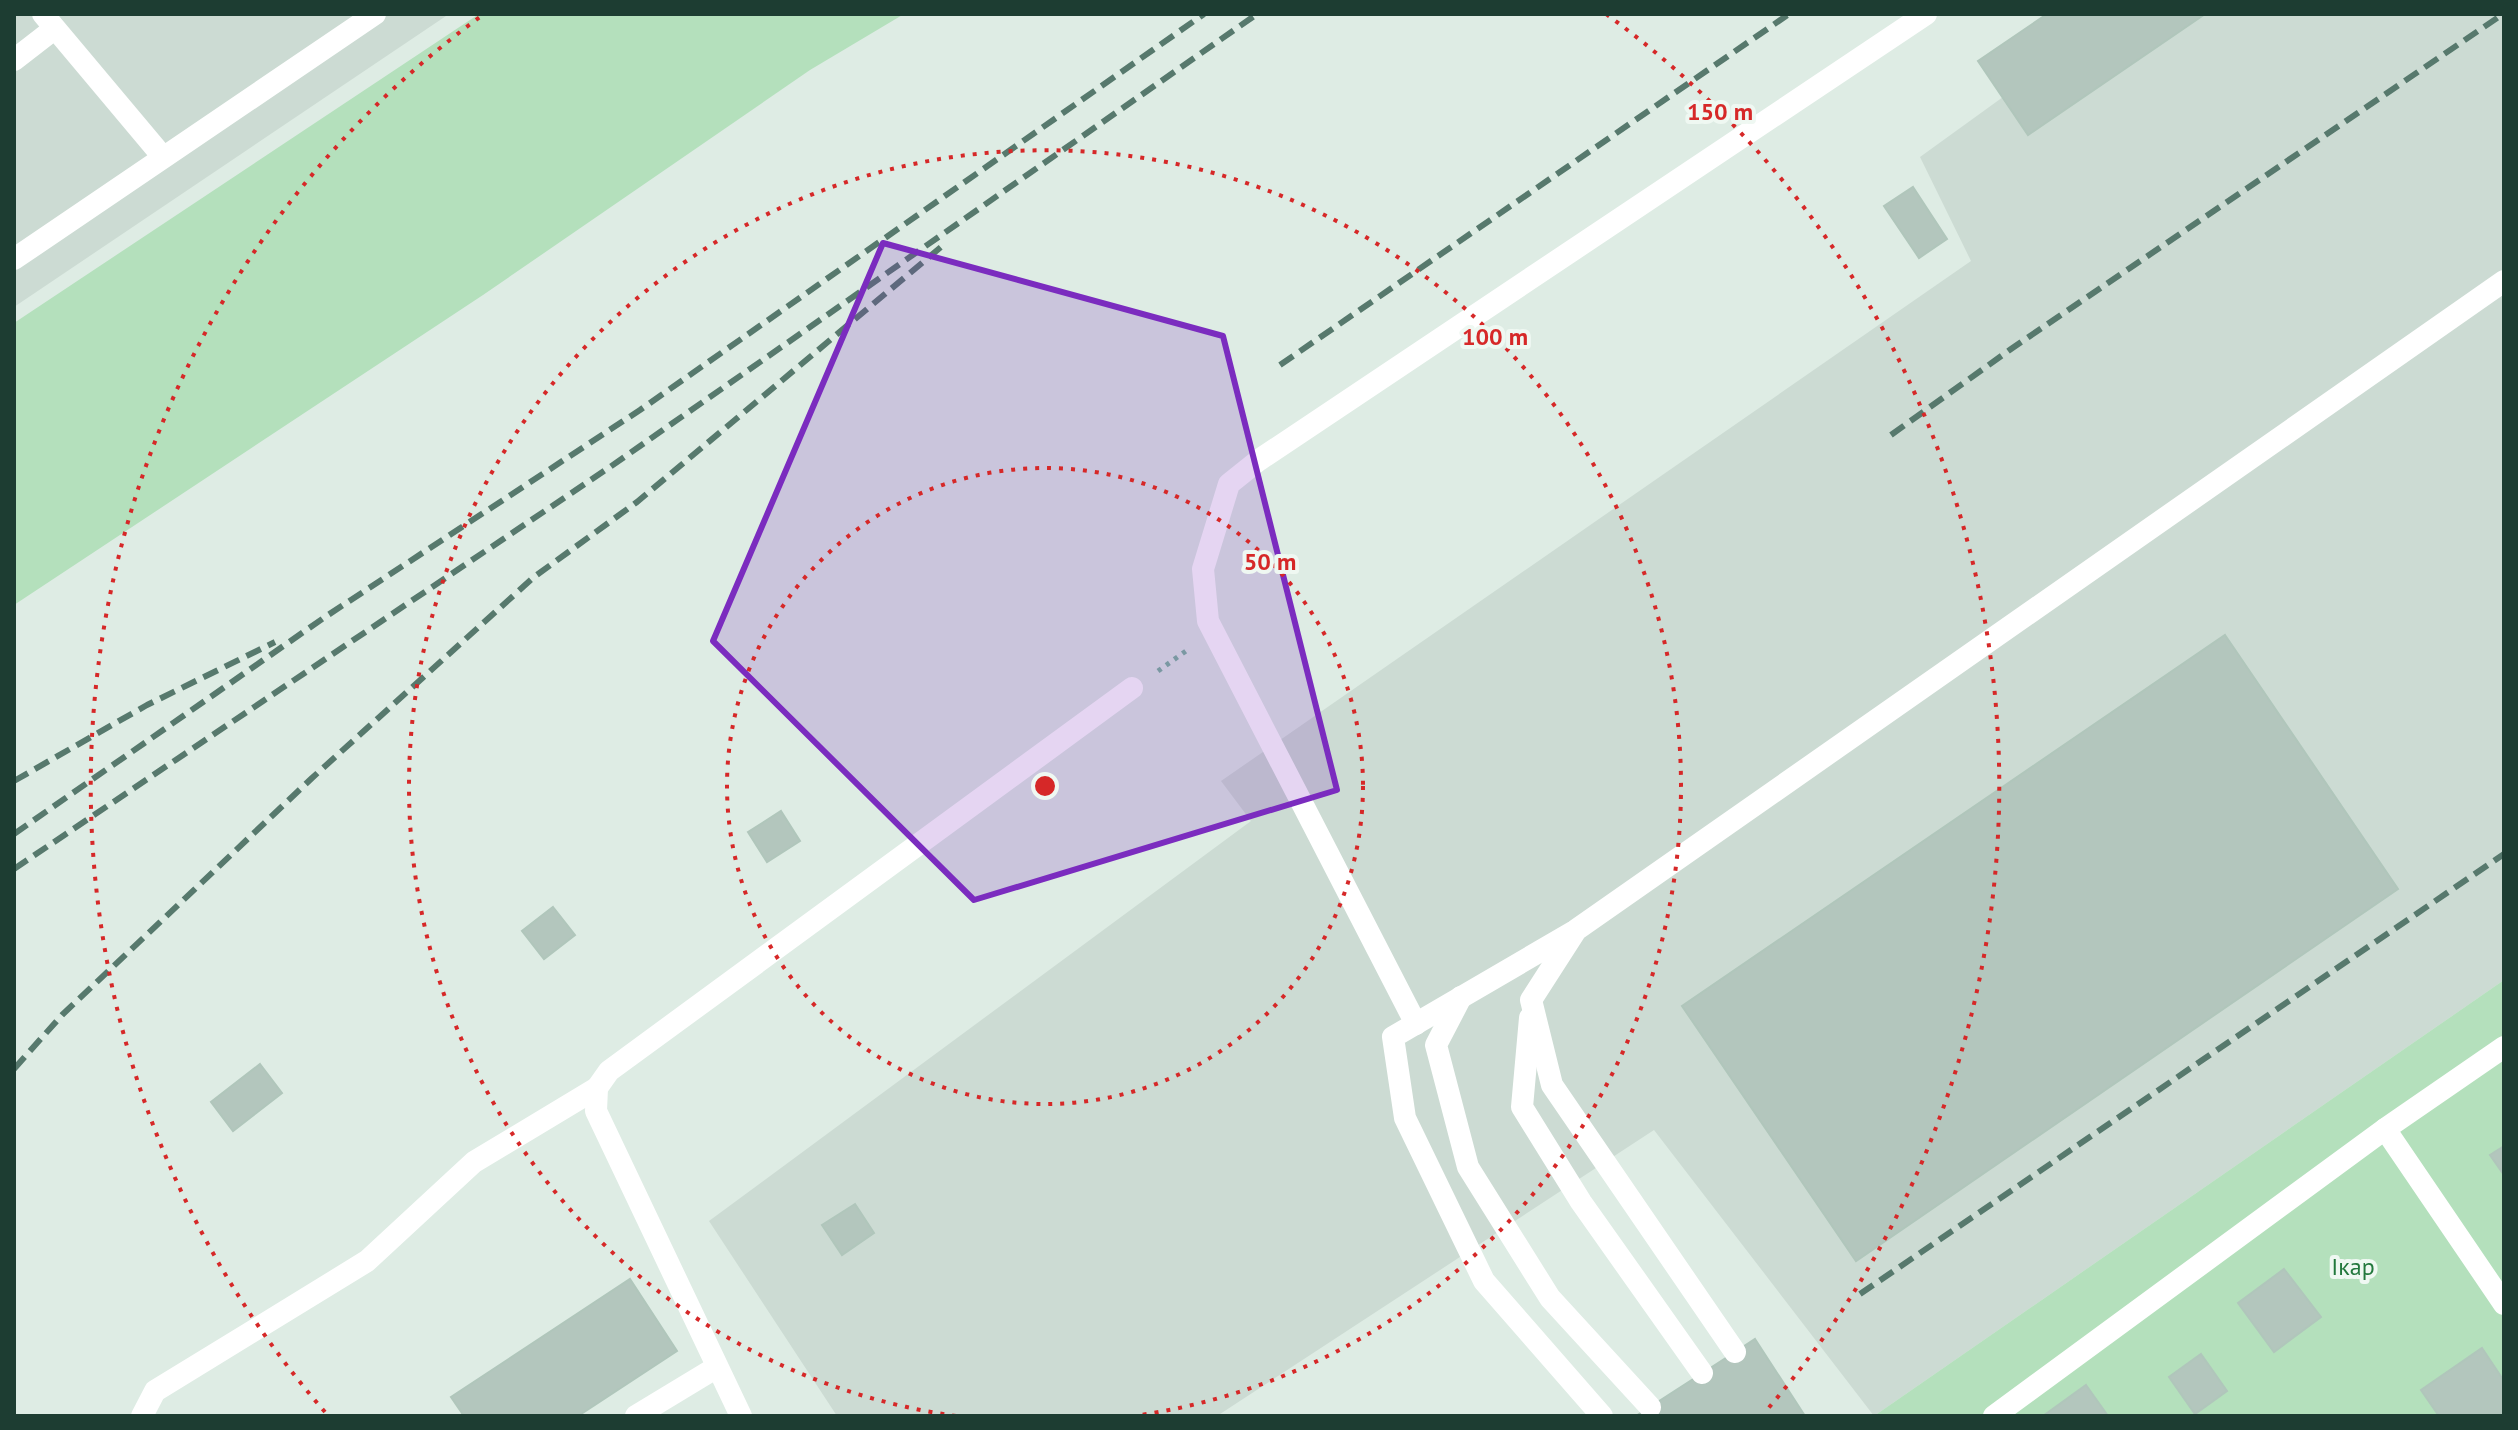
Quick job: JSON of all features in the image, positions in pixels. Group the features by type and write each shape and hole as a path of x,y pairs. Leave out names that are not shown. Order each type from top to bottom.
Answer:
{"lane":[{"path":"14,259 375,14"},
{"path":"1416,1024 1208,621 1203,569 1229,484 1272,451 1926,14"},
{"path":"14,60 49,22 163,157"},
{"path":"1602,1416 1484,1281 1405,1118 1393,1037 1576,930 2504,281"},
{"path":"142,1416 155,1391 367,1261 474,1162 597,1088 609,1071 1132,688"},
{"path":"1576,930 1531,1000 1522,1107 1581,1202 1702,1373"},
{"path":"1461,997 1436,1045 1468,1167 1550,1298 1650,1407"},
{"path":"1531,1000 1552,1085 1735,1352"},
{"path":"1994,1416 2385,1129 2504,1047"},
{"path":"597,1088 596,1111 741,1416"},
{"path":"2385,1129 2504,1304"},
{"path":"636,1416 717,1367"}],"path":[{"path":"1132,688 1213,632"}],"highlighted area":[{"path":"883,243 1223,336 1337,790 974,900 713,641"}],"shaded area":[{"path":"14,14 449,14 14,307"},
{"path":"2047,14 2504,14 2504,980 1874,1416 1654,1130 1217,1416 837,1416 709,1221 1251,821 1221,781 1971,261 1920,157 2003,97"}],"green space":[{"path":"479,14 904,14 810,70 483,295 14,605 14,323"},
{"name":"Ікар","path":"2504,980 2504,1416 1874,1416"}],"building":[{"path":"2047,14 2205,14 2028,135 1978,61"},
{"path":"1913,187 1947,239 1919,258 1884,206"},
{"path":"2225,635 2398,889 1856,1261 1682,1006"},
{"path":"781,811 800,841 767,862 748,832"},
{"path":"553,907 575,935 544,959 522,931"},
{"path":"260,1064 282,1093 233,1131 211,1102"},
{"path":"2504,1146 2504,1175 2490,1155"},
{"path":"855,1204 874,1233 842,1255 822,1225"},
{"path":"2284,1269 2321,1317 2274,1352 2238,1303"},
{"path":"630,1279 677,1351 578,1416 464,1416 451,1397"},
{"path":"1755,1339 1805,1416 1636,1416 1735,1352"},
{"path":"2482,1348 2504,1381 2504,1416 2439,1416 2421,1390"},
{"path":"2201,1354 2227,1391 2195,1414 2169,1377"},
{"path":"2086,1385 2108,1416 2043,1416"}],"railway":[{"path":"14,834 325,617 640,410 1204,14"},
{"path":"14,869 610,467 1257,14"},
{"path":"1280,365 1789,14"},
{"path":"1891,435 2011,349 2503,14"},
{"path":"14,1069 62,1015 312,778 534,577 637,502 941,247"},
{"path":"14,781 147,705 275,642"},
{"path":"1860,1294 2504,854"}]}
